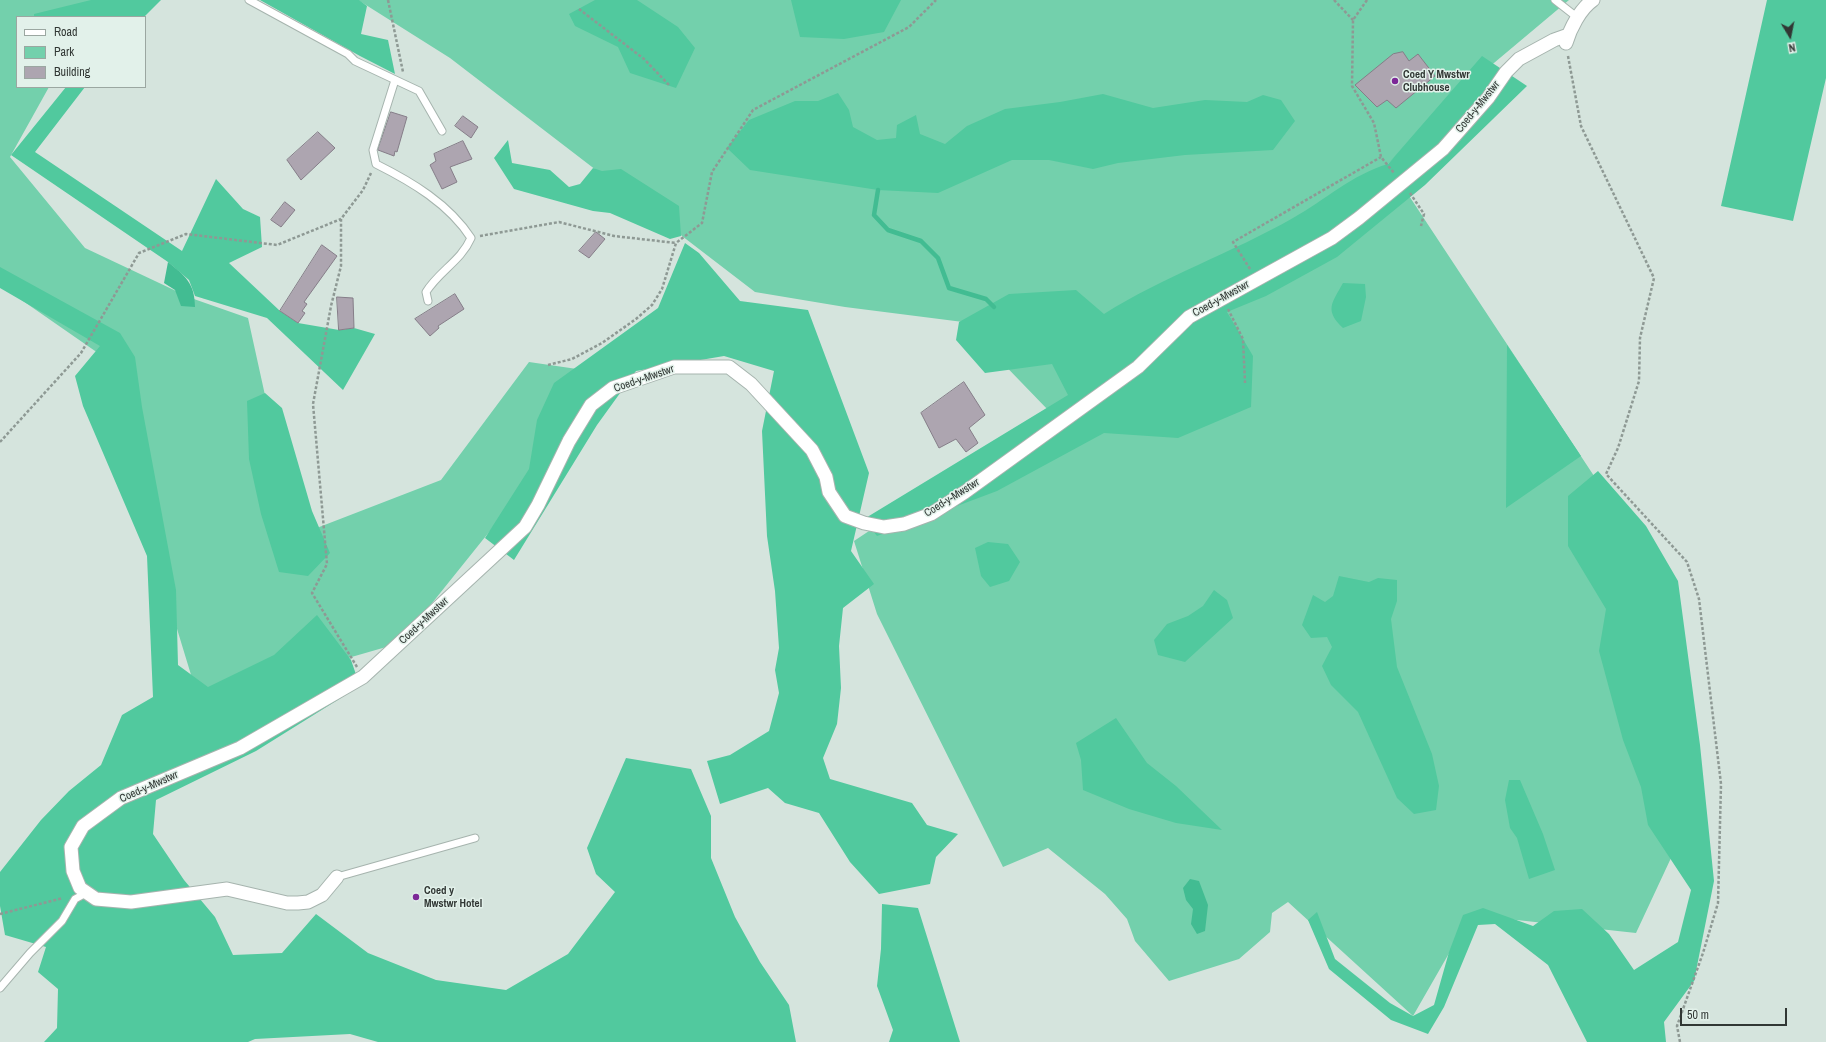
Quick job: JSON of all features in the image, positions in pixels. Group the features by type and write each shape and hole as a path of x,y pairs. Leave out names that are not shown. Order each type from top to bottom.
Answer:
{"street":[{"path":"1567,39 1578,18 1593,0"},
{"name":"Coed-y-Mwstwr","path":"86,893 80,888 73,871 71,847 83,826 121,798 240,748 363,677 525,527 538,505 569,441 592,405 613,388 674,367 729,367 751,384 812,450 826,477 829,492 845,516 864,523 884,527 904,524 931,514 965,492 1082,408 1138,367 1189,317 1332,238 1403,184 1443,149 1488,98 1506,72 1519,59 1554,40 1567,39"},
{"path":"86,893 96,899 131,902 227,889 287,903 298,903 308,902 322,895 337,877"}],"lane":[{"path":"249,0 348,54 355,61 419,91 442,131"},
{"path":"1555,0 1578,18"},
{"path":"395,80 373,150 376,164 398,175 436,200 460,221 471,238 465,251 432,282 426,292 428,301"},
{"path":"337,877 475,838"},
{"path":"0,988 30,953 62,920 75,899 86,893"}],"path":[{"path":"388,0 404,80 403,83"},
{"path":"548,365 572,359 602,343 636,319 652,305 662,289 676,243 702,223 712,172 753,110 909,28 936,0"},
{"path":"1334,0 1353,20"},
{"path":"1367,0 1353,20 1352,86 1374,122 1381,157 1403,184 1424,214 1421,226"},
{"path":"579,9 644,59 670,86"},
{"path":"1567,39 1581,126 1654,278 1640,338 1639,381 1618,448 1606,474 1687,562 1699,598 1721,784 1718,904 1703,953 1677,1026 1680,1042"},
{"path":"0,442 81,353 139,253 186,234 277,245 341,219 363,190 376,164"},
{"path":"341,219 341,266 331,306 313,404 328,564 312,593 363,677"},
{"path":"471,238 559,222 614,236 676,243"},
{"path":"0,914 86,893"}],"green space":[{"path":"0,0 98,0 90,16 16,16 16,88 48,88 10,157 85,248 191,298 248,318 296,536 441,480 529,362 577,369 518,496 400,643 199,701 124,455 121,369 0,285"},
{"path":"358,0 1569,0 1457,94 1388,164 1666,585 1692,813 1636,933 1471,915 1413,1016 1288,902 1272,913 1270,932 1239,959 1169,981 1135,941 1127,919 1105,894 1048,848 1003,867 877,614 854,541 1049,411 963,322 845,307 755,292 450,58"}],"shaded area":[{"path":"91,0 161,0 145,16 34,16 34,14"},
{"path":"260,0 359,0 367,6 361,34 388,40 395,74 360,56"},
{"path":"595,0 637,0 678,27 695,48 676,88 630,73 618,47 575,26 569,14"},
{"path":"791,0 901,0 884,32 844,39 800,37"},
{"path":"1767,0 1826,0 1826,78 1793,221 1721,206"},
{"path":"1482,56 1527,86 1425,185 1337,257 1266,296 1227,312 1253,356 1251,407 1178,438 1104,433 997,491 877,536 864,519 1068,395 1052,364 985,373 956,340 959,322 1009,294 1076,290 1104,314 1127,300 1174,276 1270,231 1305,211 1363,174 1388,164"},
{"path":"65,88 84,88 35,152 182,251 216,179 243,209 260,217 262,247 229,263 280,311 298,323 339,330 354,328 375,334 343,390 267,318 195,296 189,280 168,262 11,155"},
{"path":"838,93 849,110 853,127 877,140 896,138 897,125 916,115 920,134 945,144 967,126 1005,109 1060,102 1103,94 1153,108 1205,100 1247,102 1263,95 1281,100 1295,121 1273,150 1185,155 1118,163 1093,169 1049,160 1012,160 938,193 878,190 750,170 727,148 749,120 795,101 818,101"},
{"path":"508,140 512,163 550,170 569,187 580,184 593,168 602,171 621,169 679,206 681,236 670,239 610,213 593,211 514,189 494,158"},
{"path":"685,243 699,253 740,301 808,310 869,473 851,551 874,584 843,608 839,646 841,688 837,724 823,758 830,779 912,803 927,825 958,834 936,857 930,884 879,894 850,862 819,813 785,803 768,788 720,804 707,761 730,755 769,731 779,693 775,670 779,648 775,591 767,536 762,431 774,371 724,356 636,371 597,425 514,560 485,538 529,469 537,420 554,383 658,308"},
{"path":"168,262 184,276 191,286 195,299 195,307 181,306 175,290 164,283"},
{"path":"0,267 120,333 135,357 142,407 176,590 178,665 208,687 274,655 317,615 351,660 360,686 256,751 156,800 153,834 184,880 215,917 233,955 282,953 316,914 368,953 436,980 506,990 568,954 615,892 596,874 587,848 626,758 691,769 711,816 711,858 735,917 760,962 789,1005 796,1042 378,1042 350,1034 255,1039 248,1042 44,1042 57,1028 58,989 38,972 46,947 5,935 0,906 0,872 41,820 69,791 101,765 122,715 153,697 147,556 83,406 75,376 100,346 0,288"},
{"path":"1343,283 1365,284 1366,297 1361,321 1343,328 1333,316 1332,306 1333,301"},
{"path":"1507,345 1581,456 1506,508"},
{"path":"265,393 282,408 312,511 330,553 308,576 279,572 261,514 249,459 247,401"},
{"path":"1598,471 1646,526 1678,581 1700,745 1714,881 1694,981 1664,1022 1666,1042 1587,1042 1548,965 1495,924 1478,925 1444,1007 1428,1034 1391,1020 1329,969 1308,920 1317,912 1335,959 1390,1003 1413,1016 1434,1005 1449,952 1463,915 1483,908 1533,926 1554,911 1582,909 1609,934 1634,970 1678,942 1691,890 1648,825 1641,787 1623,740 1599,651 1606,609 1568,546 1568,496"},
{"path":"988,542 1008,544 1020,562 1009,581 990,587 981,576 975,548"},
{"path":"1339,576 1369,582 1378,578 1397,580 1397,601 1391,619 1397,667 1432,754 1439,786 1436,810 1414,814 1397,798 1358,712 1331,685 1322,666 1332,647 1327,637 1311,638 1302,625 1313,595 1325,602 1333,596"},
{"path":"1214,590 1227,600 1233,618 1185,662 1158,655 1154,640 1167,624 1188,616 1203,606"},
{"path":"1116,718 1147,763 1176,786 1222,830 1176,823 1129,809 1083,790 1081,760 1076,743"},
{"path":"1509,780 1520,780 1543,834 1555,870 1529,879 1517,838 1510,828 1505,800"},
{"path":"1190,879 1199,881 1208,905 1205,931 1197,934 1191,924 1193,909 1186,900 1183,888"},
{"path":"882,904 918,908 960,1042 889,1042 893,1030 877,986 881,949"}],"building":[{"name":"Coed Y Mwstwr Clubhouse","path":"1403,52 1409,61 1418,54 1435,76 1396,108 1387,100 1377,107 1355,85 1393,54"},
{"path":"391,112 407,117 397,152 395,151 394,156 378,150"},
{"path":"463,116 478,127 471,138 455,126"},
{"path":"318,132 335,148 301,180 287,160"},
{"path":"463,141 472,159 450,167 457,182 442,189 430,165 436,161 434,154"},
{"path":"285,202 295,210 281,227 271,220"},
{"path":"596,232 605,239 589,258 579,251"},
{"path":"322,245 337,256 304,302 307,304 302,311 305,313 298,323 280,311"},
{"path":"455,294 464,309 438,326 439,328 430,336 415,319"},
{"path":"337,297 353,298 354,328 339,330"},
{"path":"964,382 985,415 969,428 978,443 966,452 956,439 939,448 921,413"}],"waterway":[{"path":"878,190 874,215 888,230 921,241 938,258 949,288 986,299 994,307"}],"place":[{"name":"Coed Y Mwstwr Clubhouse","path":"1395,81"},
{"name":"Coed y Mwstwr Hotel","path":"416,897"}]}
